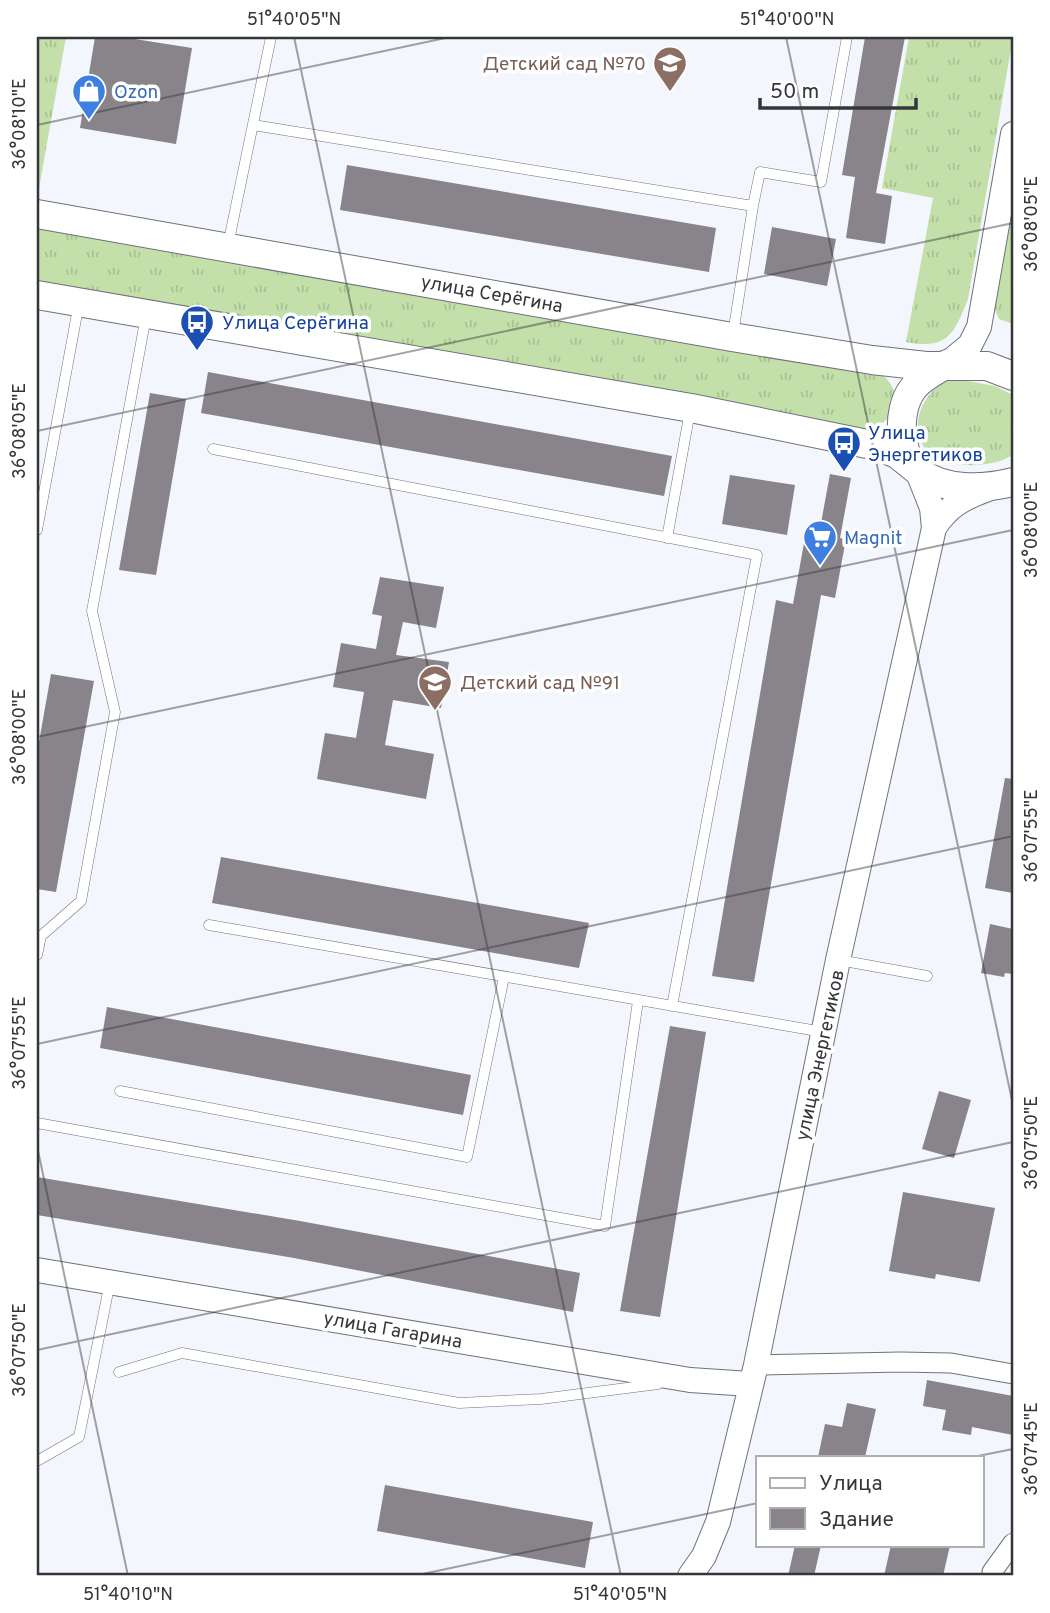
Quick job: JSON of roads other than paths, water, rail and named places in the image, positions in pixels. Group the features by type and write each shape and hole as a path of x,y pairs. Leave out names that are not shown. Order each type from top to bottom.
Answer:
{"main road":[{"name":"улица Серёгина","path":"37,214 732,337 872,360 926,366 987,366 1013,376"},
{"path":"37,295 691,408 877,446 897,454 931,478 954,486 979,487 1010,481"},
{"path":"917,470 907,453 902,435 903,414 911,390 925,377 947,364"}],"street":[{"path":"947,364 970,345 979,327 1013,134"},
{"path":"917,470 932,508 934,528"},
{"path":"934,528 944,512 956,502 1010,481"},
{"name":"улица Энергетиков","path":"690,1576 704,1556 718,1522 753,1375 838,960 934,528"},
{"name":"улица Гагарина","path":"37,1270 690,1380 753,1375"},
{"path":"753,1375 901,1362 951,1363 1013,1374"},
{"path":"992,1572 1013,1543"}],"lane":[{"path":"228,246 271,37"},
{"path":"732,337 760,172 821,182 848,37"},
{"path":"253,125 753,206"},
{"path":"37,530 79,302"},
{"path":"37,955 41,936 81,901 113,726 115,712 92,611 146,314"},
{"path":"667,538 691,408"},
{"path":"213,449 757,555 672,1006"},
{"path":"209,925 823,1032"},
{"path":"838,960 927,976"},
{"path":"120,1091 467,1157 504,977"},
{"path":"37,1123 606,1226 638,1000"},
{"path":"37,1461 79,1437 110,1281"},
{"path":"119,1372 182,1353 459,1403 541,1399 690,1380"}],"place":[{"name":"Детский сад №70","path":"670,93"},
{"name":"Ozon","path":"89,121"},
{"name":"Улица Серёгина","path":"197,352"},
{"name":"Улица Энергетиков","path":"844,473"},
{"name":"Magnit","path":"820,567"},
{"name":"Детский сад №91","path":"435,712"}]}
